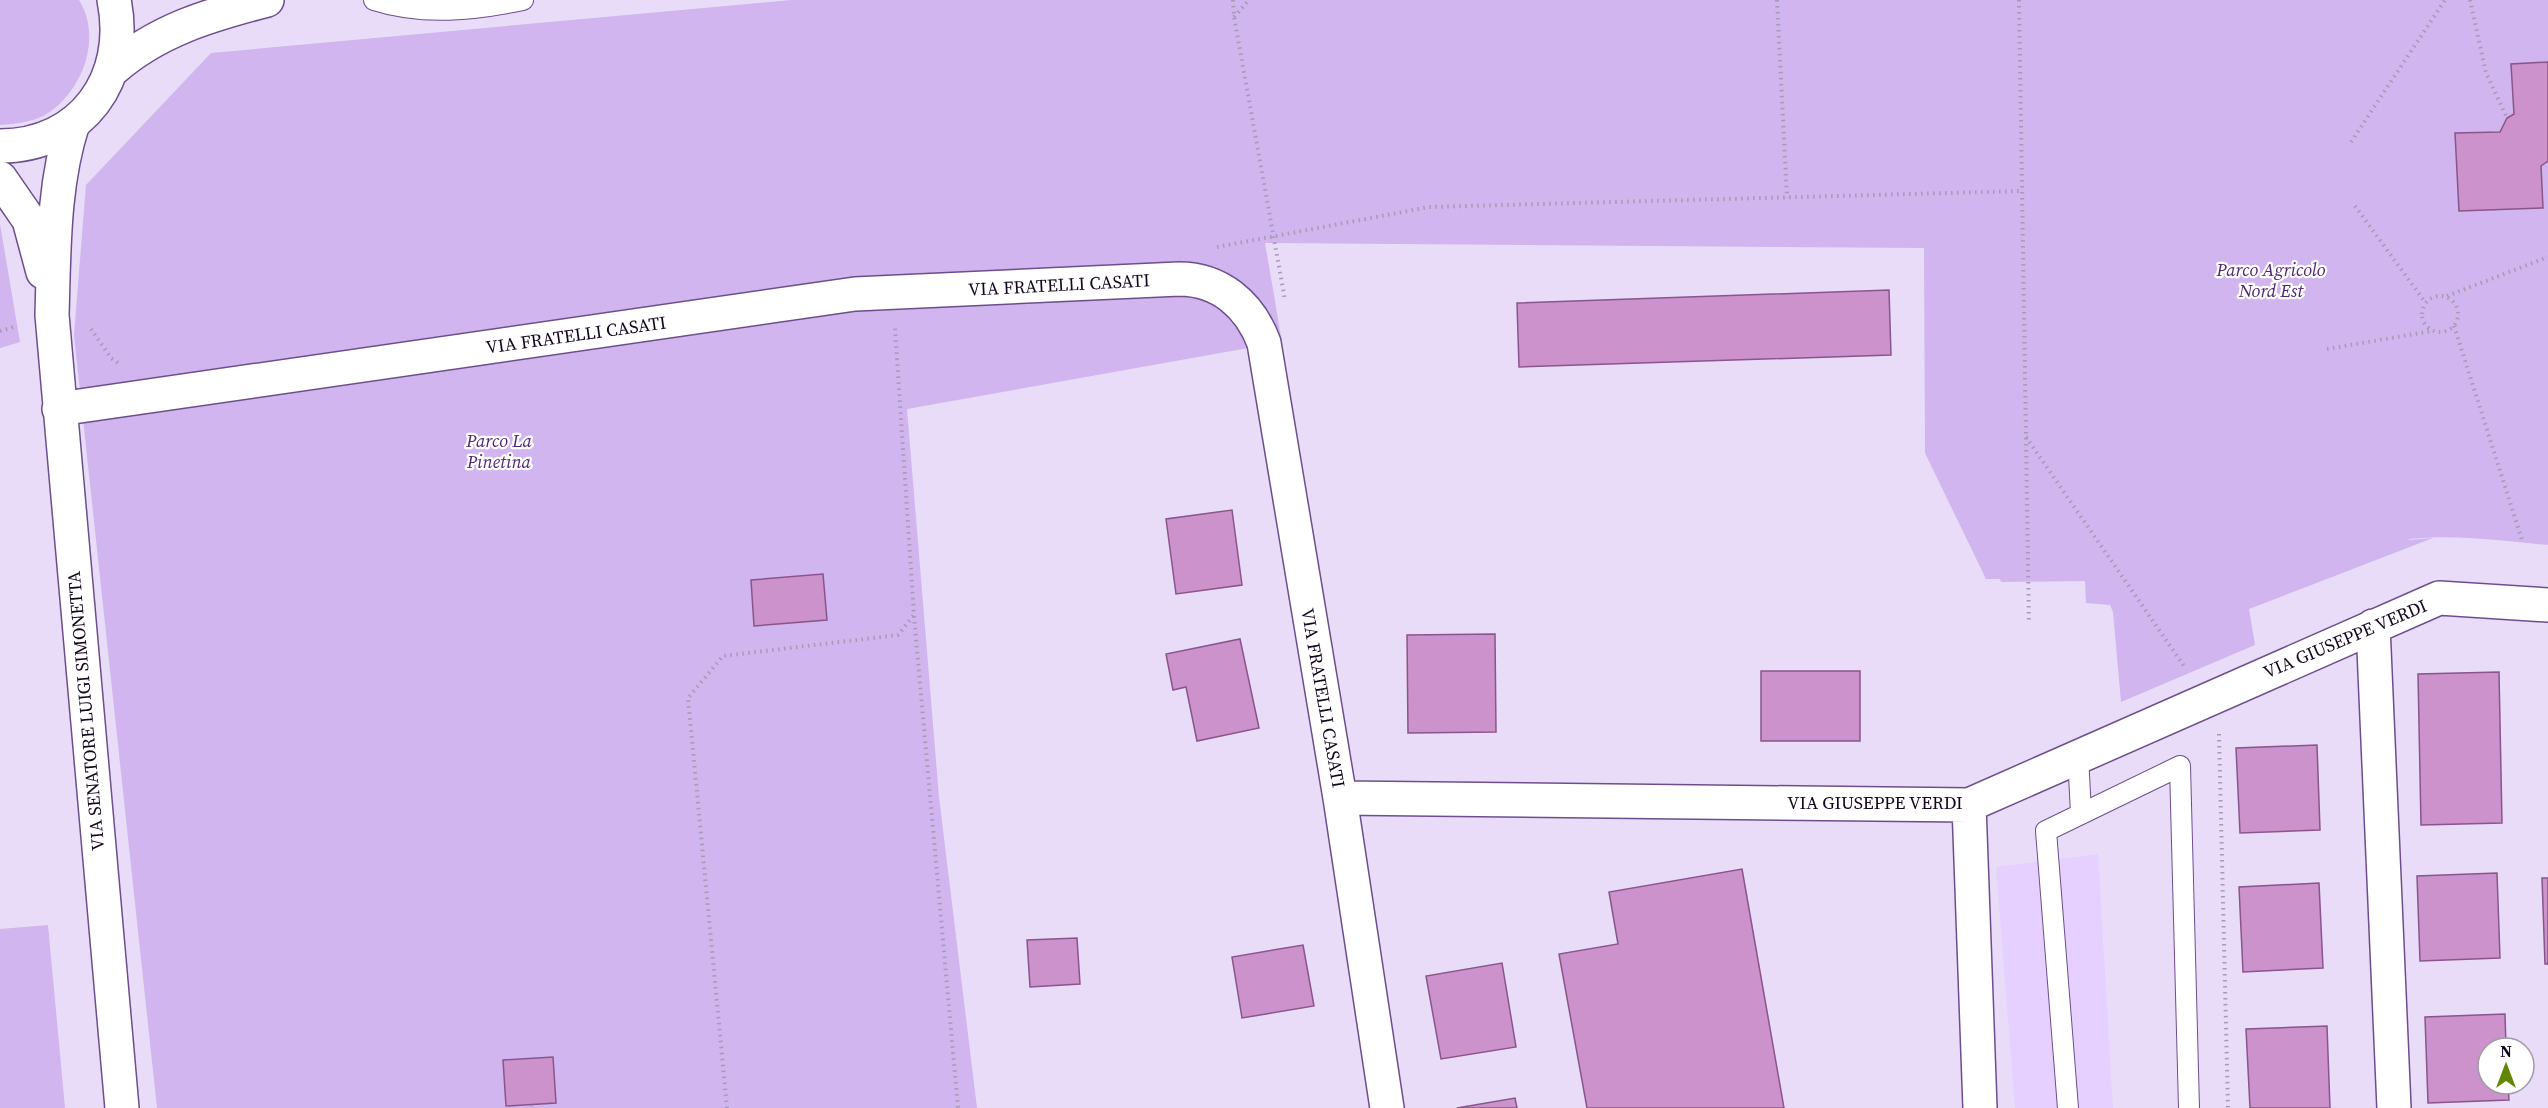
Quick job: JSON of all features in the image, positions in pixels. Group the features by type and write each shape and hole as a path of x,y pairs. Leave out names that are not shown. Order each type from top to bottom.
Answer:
{"street":[{"name":"VIA SENATORE LUIGI SIMONETTA","path":"0,146 38,141 73,123 98,97 112,70 119,34 114,0"},
{"path":"112,70 140,47 176,28 201,18 267,0"},
{"name":"VIA SENATORE LUIGI SIMONETTA","path":"73,123 67,142 56,207 52,315 123,1108"},
{"name":"VIA SENATORE LUIGI SIMONETTA","path":"0,178 23,208 31,226 52,315"},
{"name":"VIA FRATELLI CASATI","path":"59,409 855,294 1196,279 1207,282 1232,297 1247,311 1254,320 1264,343 1340,798 1388,1108"},
{"name":"VIA GIUSEPPE VERDI","path":"1340,798 1969,805 2439,598 2548,604"},
{"path":"2373,626 2394,1108"},
{"path":"1969,805 1980,1108"}],"lane":[{"path":"374,0 415,9 445,11 524,0"},
{"path":"2078,756 2081,813"},
{"path":"2068,1108 2046,831 2180,766 2189,1108"}],"path":[{"path":"1233,0 1234,17 1286,303"},
{"path":"1234,17 1249,0"},
{"path":"1777,0 1787,198"},
{"path":"2019,0 2028,624"},
{"path":"2351,142 2445,0"},
{"path":"2470,0 2486,74 2508,118"},
{"path":"1209,249 1429,207 2022,191"},
{"path":"2355,206 2425,302"},
{"path":"2433,331 2424,324 2421,313 2425,302 2435,296 2446,297 2548,257"},
{"path":"893,293 914,615 958,1108"},
{"path":"2327,349 2433,331 2445,332 2454,326 2458,315 2455,304 2446,297"},
{"path":"0,331 18,326"},
{"path":"2454,326 2522,540"},
{"path":"91,327 111,358 123,366"},
{"path":"2026,438 2206,699 2218,727 2228,1108"},
{"path":"727,1108 688,698 723,656 898,634 914,615"}],"shaded area":[{"path":"2098,854 2113,1108 2015,1108 1996,867"}],"green space":[{"path":"0,0 79,0 86,15 89,47 78,79 58,105 35,119 0,125"},
{"name":"Parco La Pinetina","path":"791,0 2548,0 2548,545 2496,540 2433,538 2249,609 2255,645 2121,702 2113,612 2110,605 2086,603 2085,581 2001,582 2000,579 1986,579 1925,453 1924,248 1265,243 1282,342 907,409 939,797 977,1108 157,1108 74,335 86,185 211,53"},
{"path":"0,224 20,342 0,348"},
{"path":"48,925 65,1108 0,1108 0,929"}],"building":[{"path":"2548,62 2548,161 2541,166 2543,208 2459,211 2455,133 2500,132 2507,118 2514,114 2511,64"},
{"path":"1889,290 1891,355 1519,367 1517,303"},
{"path":"1232,510 1242,585 1176,594 1166,519"},
{"path":"823,574 827,620 754,626 751,580"},
{"path":"1495,634 1496,732 1408,733 1407,635"},
{"path":"1240,639 1259,728 1197,741 1186,687 1173,690 1166,654"},
{"path":"1761,671 1860,671 1860,741 1761,741"},
{"path":"2499,672 2502,823 2421,825 2418,674"},
{"path":"2317,745 2320,830 2240,833 2236,748"},
{"path":"1742,869 1784,1108 1587,1108 1559,954 1618,944 1609,892"},
{"path":"2497,873 2500,958 2420,961 2417,876"},
{"path":"2542,878 2548,878 2548,964 2545,964"},
{"path":"2319,883 2323,968 2243,972 2239,887"},
{"path":"1077,938 1080,984 1030,987 1027,940"},
{"path":"1303,945 1314,1006 1242,1018 1232,957"},
{"path":"1502,963 1516,1047 1441,1059 1426,976"},
{"path":"2505,1014 2506,1036 2476,1036 2476,1096 2509,1096 2509,1100 2428,1103 2425,1017"},
{"path":"2327,1026 2330,1108 2250,1108 2246,1029"},
{"path":"553,1057 556,1103 506,1106 503,1060"},
{"path":"1515,1098 1517,1108 1457,1108"}],"park label":[{"name":"Parco Agricolo Nord Est","path":"2271,280"}]}
